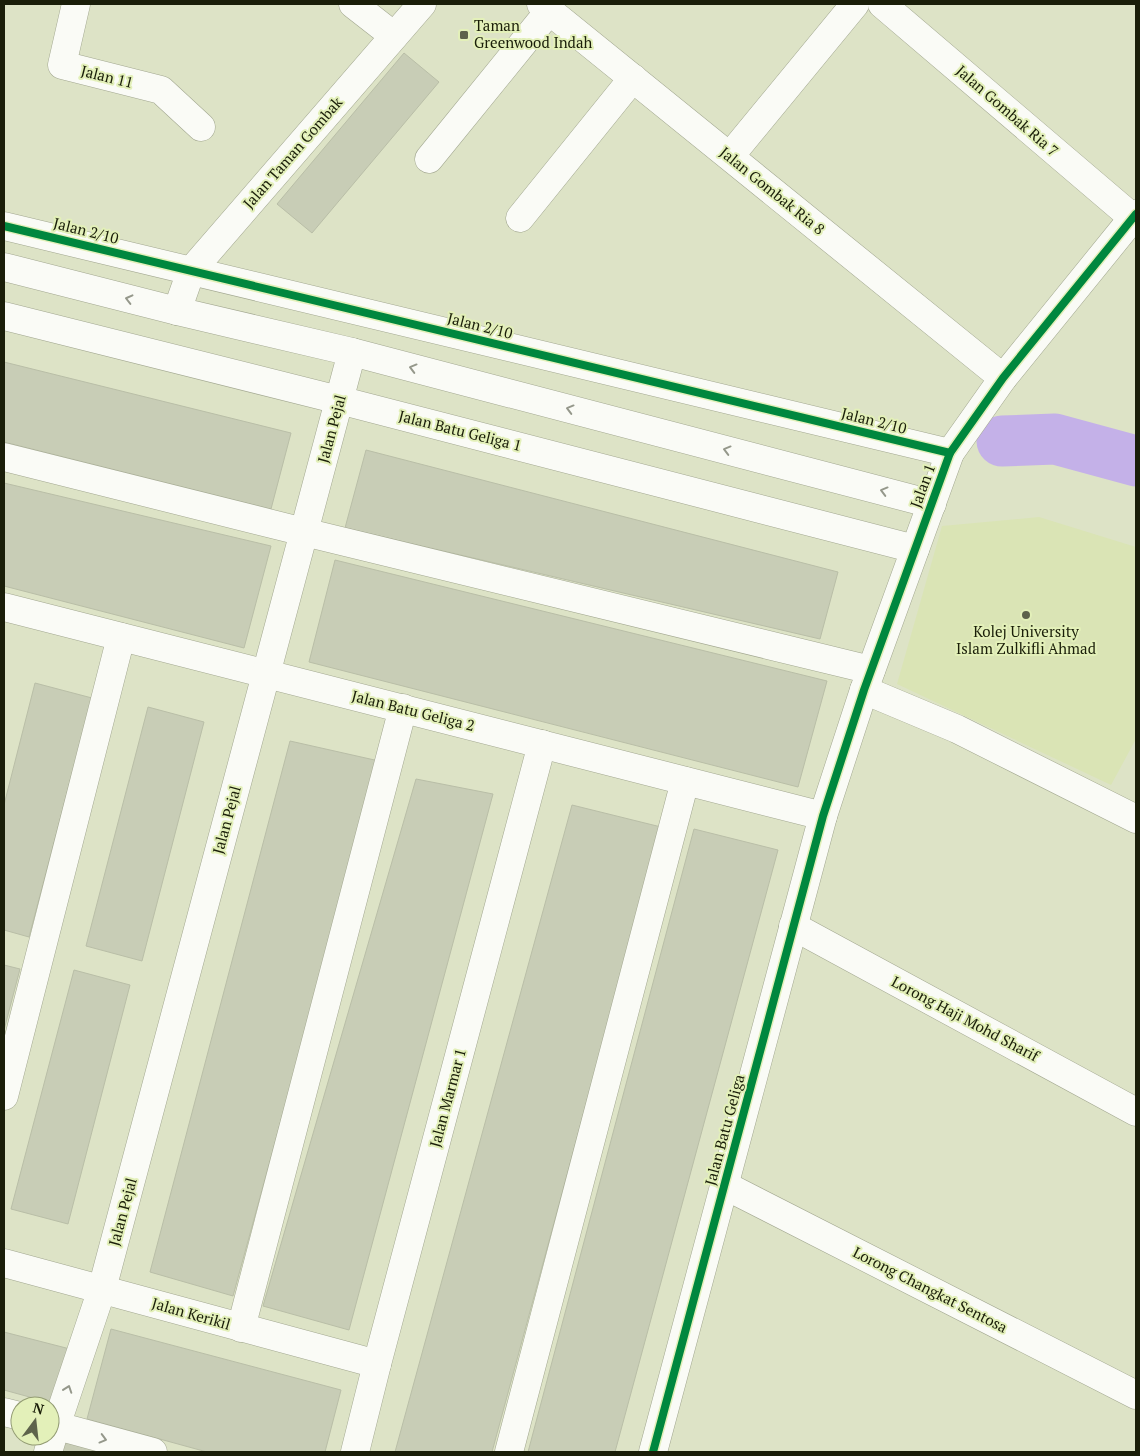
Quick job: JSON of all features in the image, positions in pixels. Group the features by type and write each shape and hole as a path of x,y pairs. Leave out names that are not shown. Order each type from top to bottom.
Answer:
{"street":[{"name":"Jalan 11","path":"76,4 62,65 161,90 201,127"},
{"path":"353,4 394,36"},
{"name":"Jalan Taman Gombak","path":"176,311 191,271 422,4"},
{"path":"730,156 855,4"},
{"name":"Jalan Gombak Ria 7","path":"886,5 1134,216"},
{"path":"429,159 546,7"},
{"name":"Jalan Gombak Ria 8","path":"546,7 1003,378"},
{"path":"520,218 634,78"},
{"name":"Jalan 1","path":"823,816 868,680 950,453 1003,378 1134,216"},
{"name":"Jalan 2/10","path":"4,226 950,453"},
{"path":"4,267 176,311 352,352 932,504"},
{"name":"Jalan Batu Geliga 1","path":"4,316 340,400 915,549"},
{"name":"Jalan Pejal","path":"60,1406 102,1289 352,352"},
{"path":"4,457 304,532 868,680 957,729 1136,819"},
{"name":"Jalan Batu Geliga 2","path":"4,607 823,816"},
{"path":"4,1096 121,637"},
{"path":"242,1328 402,708"},
{"name":"Jalan Marmar 1","path":"355,1452 542,744"},
{"path":"508,1452 685,781"},
{"name":"Jalan Batu Geliga","path":"653,1452 823,816"},
{"name":"Lorong Haji Mohd Sharif","path":"793,926 1136,1112"},
{"name":"Lorong Changkat Sentosa","path":"724,1185 1136,1395"},
{"name":"Jalan Kerikil","path":"4,1263 377,1364"},
{"path":"60,1427 153,1452"}],"shaded area":[{"path":"1068,421 1136,441 1136,484 1053,462 995,462 1014,424"},
{"name":"Kolej University Islam Zulkifli Ahmad","path":"1039,517 1136,547 1136,739 1111,785 897,684 942,526"}],"building":[{"path":"404,53 439,82 312,233 277,204"},
{"path":"4,362 291,433 271,509 4,442"},
{"path":"366,450 838,572 820,639 345,528"},
{"path":"4,483 271,546 244,648 4,586"},
{"path":"335,560 827,681 798,787 309,662"},
{"path":"35,683 92,698 29,937 4,930 4,805"},
{"path":"148,707 204,722 142,961 86,946"},
{"path":"290,741 379,761 233,1296 150,1272"},
{"path":"416,779 493,794 349,1330 263,1306"},
{"path":"572,805 661,827 492,1452 395,1452"},
{"path":"694,829 778,850 615,1452 528,1452"},
{"path":"4,965 20,969 4,1030"},
{"path":"74,970 130,985 68,1224 11,1209"},
{"path":"111,1329 341,1390 325,1452 207,1452 87,1419"},
{"path":"4,1332 70,1349 57,1396 26,1396 4,1390"},
{"path":"60,1440 103,1452 56,1452 58,1446 60,1446"}],"waterway":[{"path":"1002,441 1055,439 1136,461"}],"cycle path":[{"path":"653,1452 823,816 864,690 950,453 1003,378 1136,214"},
{"path":"4,226 950,453"}],"place":[{"name":"Taman Greenwood Indah","path":"464,35"},
{"name":"Kolej University Islam Zulkifli Ahmad","path":"1026,615"}]}
